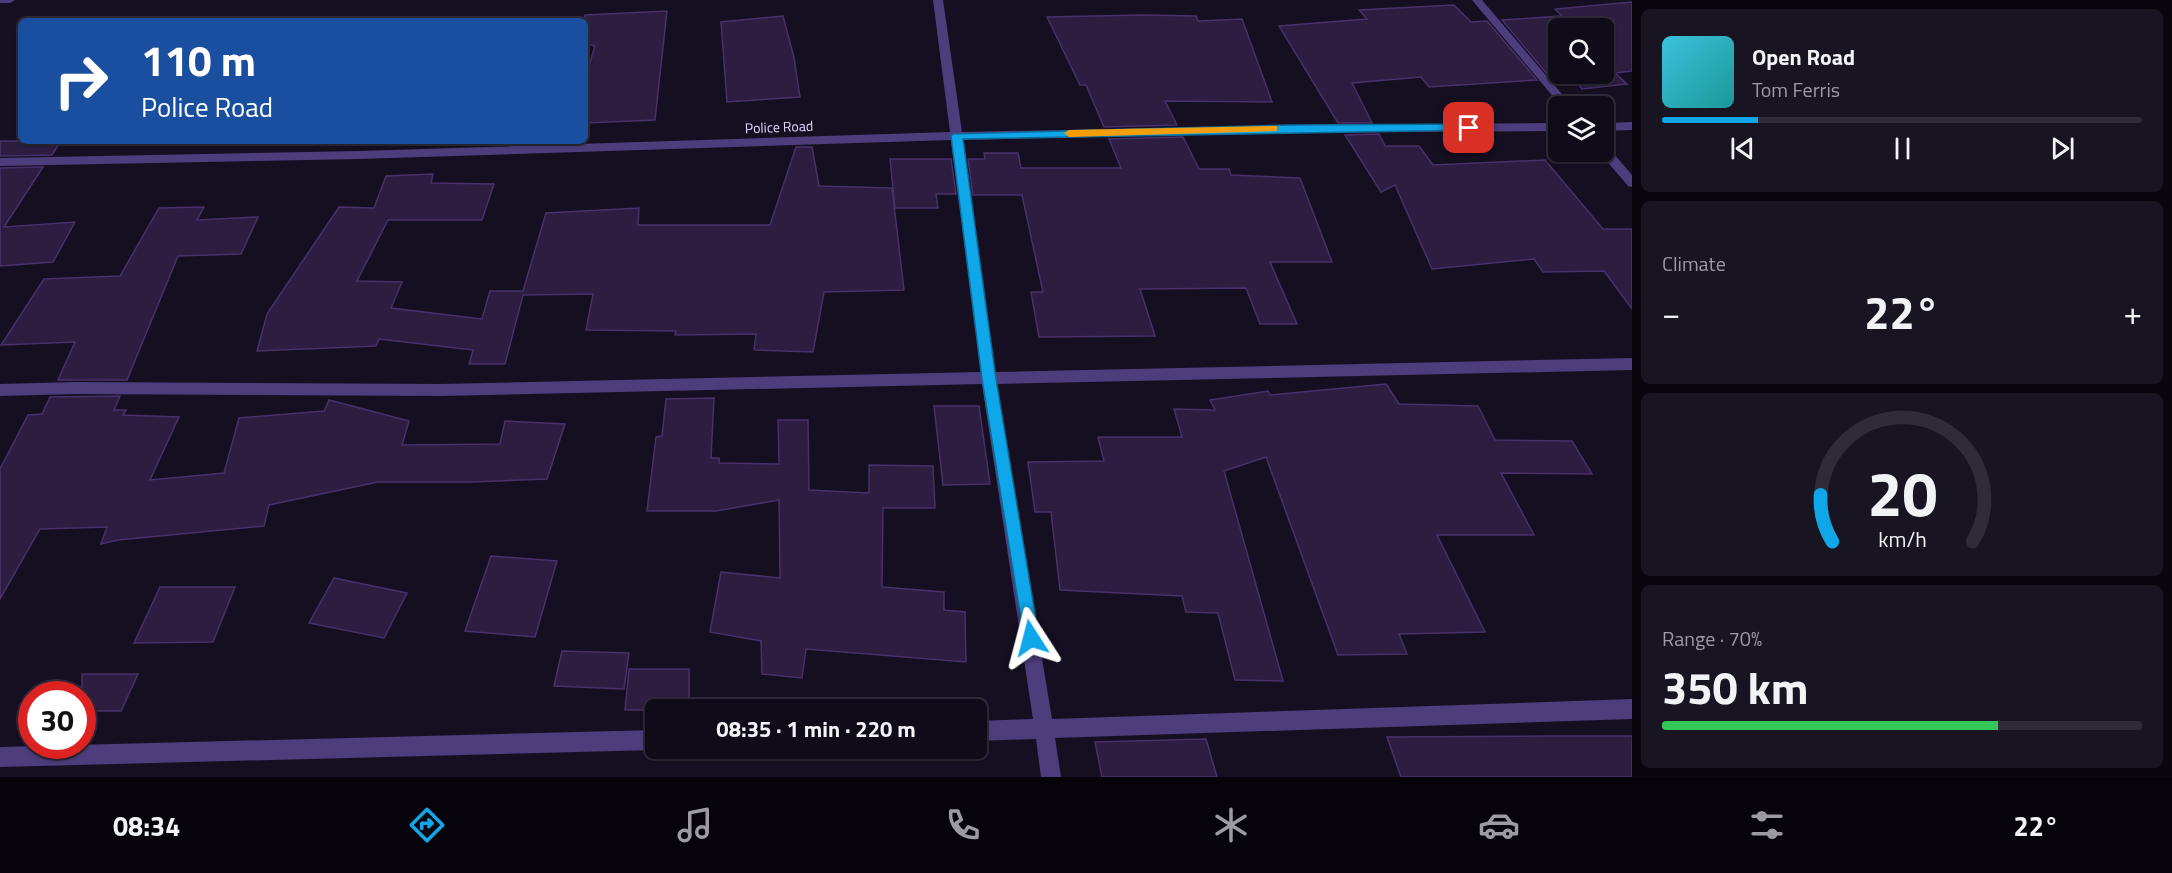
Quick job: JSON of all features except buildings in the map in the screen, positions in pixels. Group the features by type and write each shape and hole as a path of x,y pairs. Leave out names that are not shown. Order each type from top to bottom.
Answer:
{"street":[{"path":"0,0 10,0"},
{"path":"938,0 989,379 1051,777"},
{"path":"1477,0 1559,96"},
{"path":"1614,127 1632,126"},
{"name":"Police Road","path":"0,162 204,160 957,136 1290,129 1548,128"},
{"path":"1614,162 1632,183"},
{"path":"0,390 88,388 441,390 1632,364"},
{"path":"987,731 1632,710"},
{"path":"0,757 645,740"}],"slow traffic":[{"path":"1069,133 1273,129"}],"route":[{"path":"1031,638 989,379 957,136 1469,128"}]}
